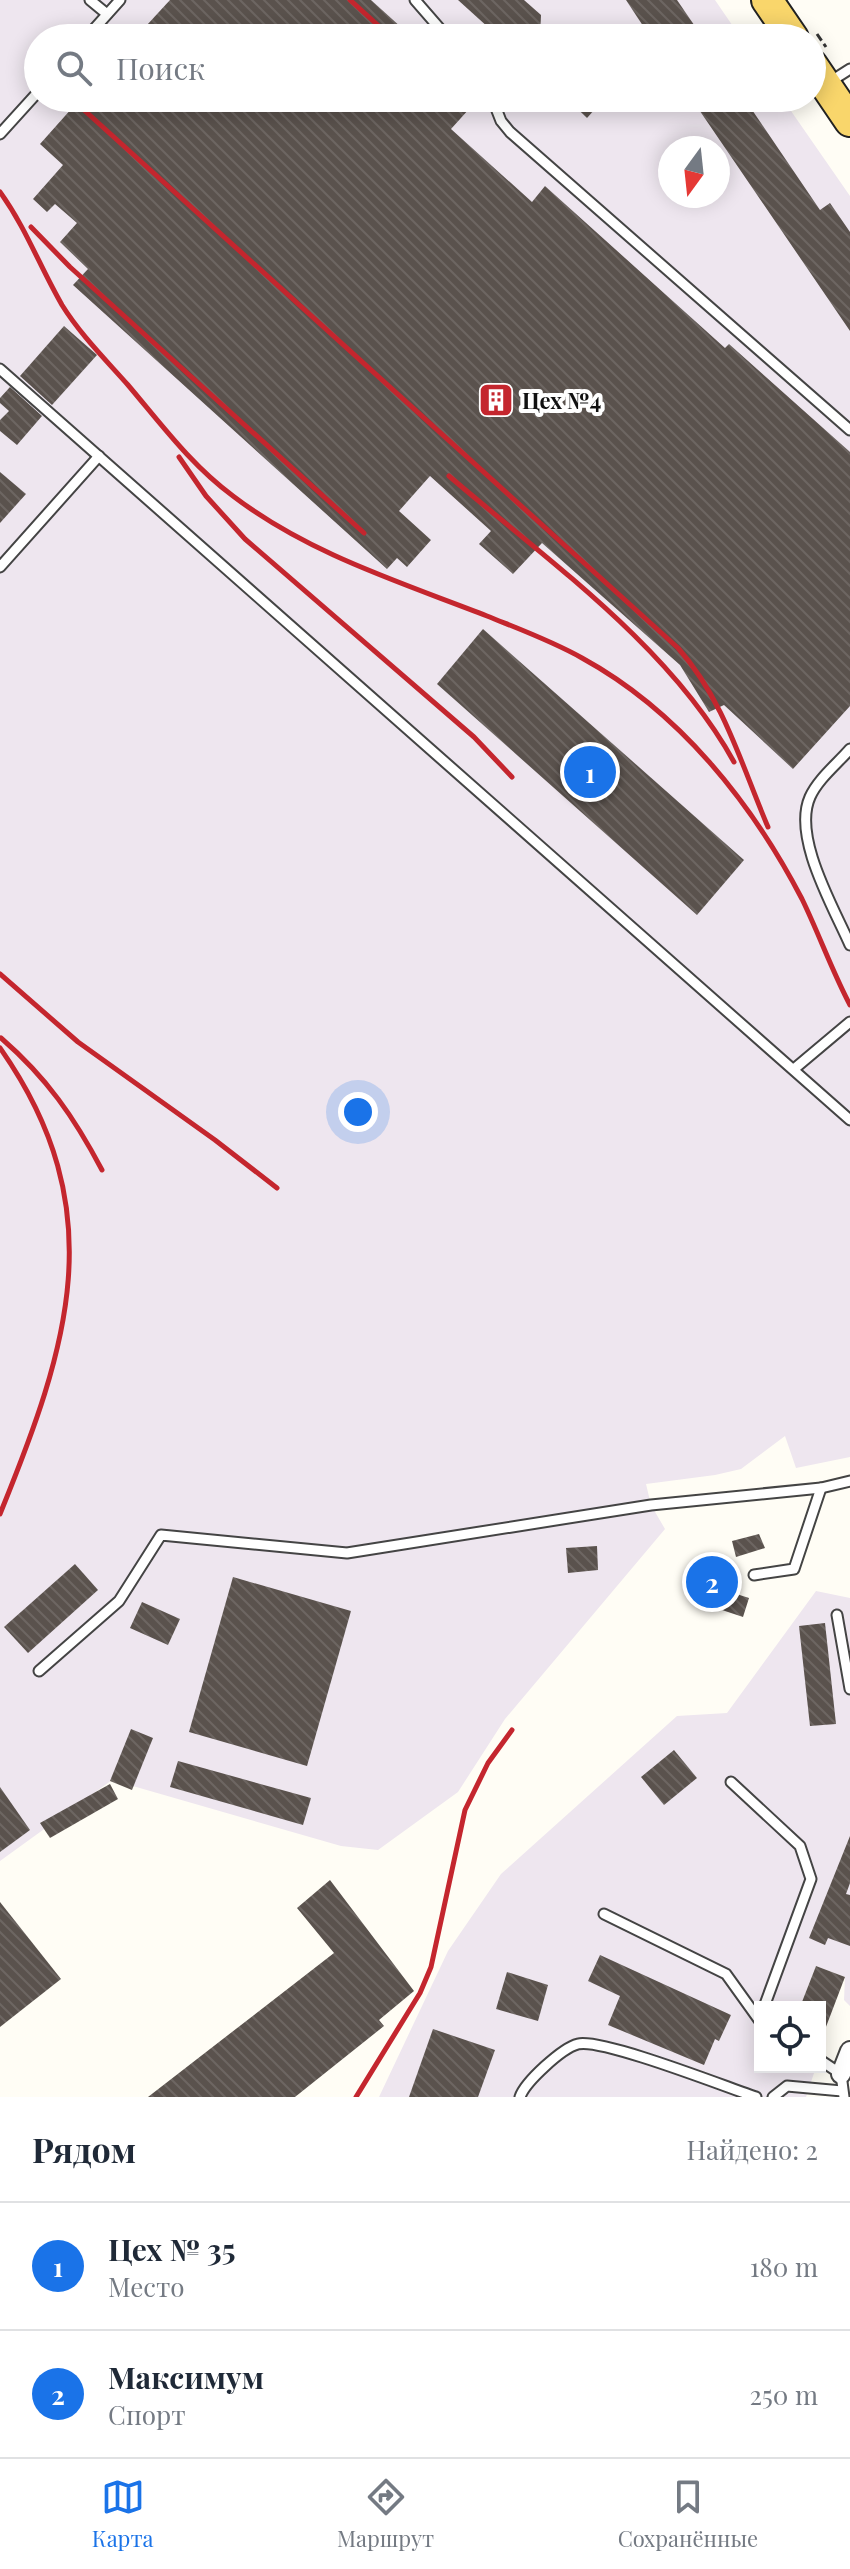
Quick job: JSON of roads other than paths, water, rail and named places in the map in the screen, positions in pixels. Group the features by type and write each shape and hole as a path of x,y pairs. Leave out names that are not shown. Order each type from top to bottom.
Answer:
{"main road":[{"path":"767,0 794,24"},
{"path":"833,73 850,121"}],"street":[{"path":"842,2087 850,2051"}],"lane":[{"path":"90,0 107,14"},
{"path":"98,24 120,0"},
{"path":"415,0 436,24"},
{"path":"0,134 24,107"},
{"path":"497,112 510,132 850,430"},
{"path":"0,369 850,1120"},
{"path":"0,567 99,456"},
{"path":"850,749 811,795 805,827 816,866 850,945"},
{"path":"794,1069 850,1022"},
{"path":"39,1671 119,1601 161,1535 347,1553 651,1505 821,1488 850,1481"},
{"path":"754,1575 794,1569 821,1488"},
{"path":"837,1615 850,1689"},
{"path":"731,1782 800,1846 811,1879 766,2001"},
{"path":"604,1914 726,1974 754,2011"},
{"path":"520,2097 523,2088 551,2061 578,2044 610,2047 756,2097"},
{"path":"826,2067 842,2087"},
{"path":"773,2097 787,2086 842,2087"}],"railway":[{"path":"350,0 377,24"},
{"path":"86,112 678,648 720,711 768,827"},
{"path":"0,192 62,305 77,326 178,444 233,496 293,534 356,565 571,652 617,680 681,732 736,795 782,863 802,899 850,1005"},
{"path":"31,227 70,267 364,533"},
{"path":"179,457 206,496 245,539 474,737 512,777"},
{"path":"449,476 566,573 642,643 707,720 734,762"},
{"path":"0,974 78,1042 277,1188"},
{"path":"1,1038 58,1099 102,1170"},
{"path":"0,1048 36,1108 58,1166 68,1223 68,1279 60,1336 45,1394 0,1514"},
{"path":"356,2097 420,1993 431,1967 465,1810 488,1763 512,1730"}],"place":[{"name":"Цех №4","path":"496,400"},
{"name":"Цех № 35","path":"590,772"},
{"name":"Максимум","path":"712,1582"}]}
